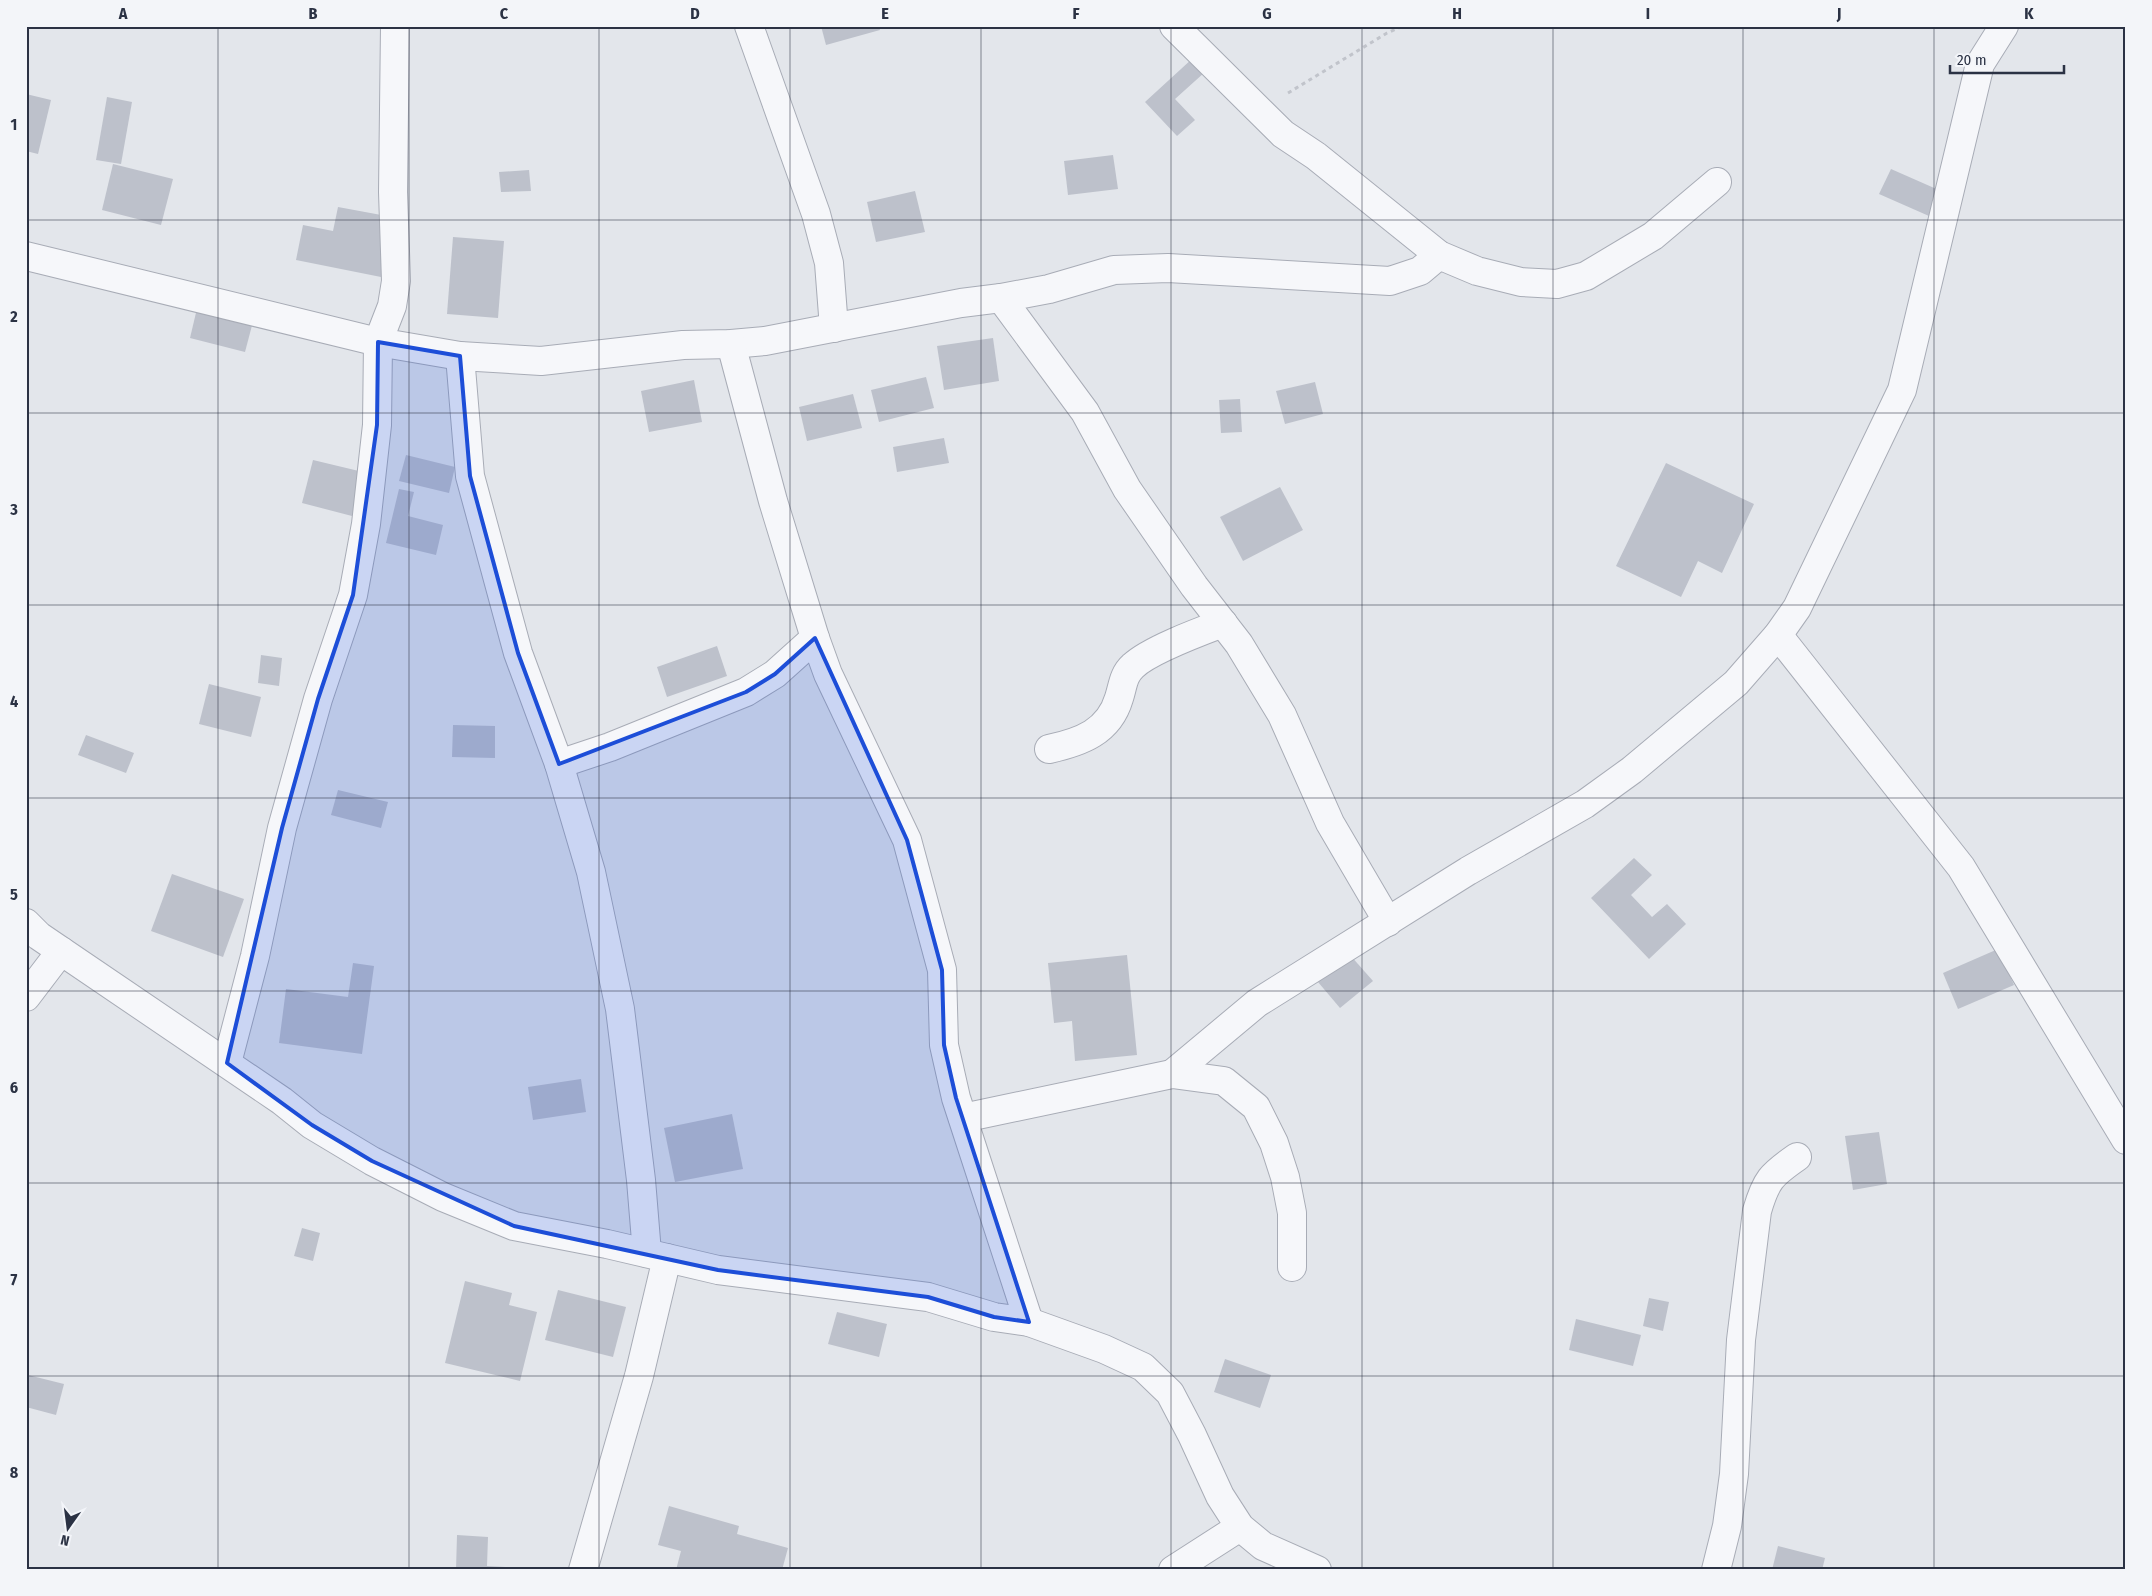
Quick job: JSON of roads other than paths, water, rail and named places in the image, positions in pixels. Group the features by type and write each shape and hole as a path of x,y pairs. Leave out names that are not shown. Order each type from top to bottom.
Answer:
{"street":[{"path":"227,1064 255,956 282,828 318,699 353,595 366,524 377,425 378,342 392,306 396,280 393,192 395,26"},
{"path":"750,26 816,214 829,263 834,328"},
{"path":"1174,26 1283,134 1316,156 1439,255 1477,270 1512,279 1557,284 1586,276 1653,236 1717,182"},
{"path":"1172,1074 1257,1002 1468,871 1585,804 1632,770 1736,684 1778,635 1797,608 1902,390 1980,64 2004,26"},
{"path":"26,256 378,342 460,356 541,361 683,345 731,344 834,328 961,303 1001,298 1049,288 1114,270 1168,268 1390,281 1420,272 1439,255"},
{"path":"1001,298 1085,412 1127,489 1240,644 1282,715 1330,823 1388,922"},
{"path":"731,344 773,501 828,674 907,840 942,970 944,1045 962,1118 1029,1322"},
{"path":"460,356 470,476 518,652 559,764 591,872 620,1009 641,1180 657,1255 639,1376 583,1570"},
{"path":"1049,749 1077,743 1090,737 1106,723 1117,706 1123,679 1132,667 1145,657 1198,632 1223,623"},
{"path":"1778,635 1962,867 2126,1140"},
{"path":"559,764 610,747 746,692 774,674 816,638"},
{"path":"26,924 61,951 282,1101 312,1125 372,1161 443,1197 514,1226 657,1255 718,1270 928,1297 994,1317 1029,1322 1104,1348 1143,1367 1170,1393 1220,1496 1261,1558 1316,1570"},
{"path":"26,997 61,951"},
{"path":"962,1118 1172,1074 1224,1081 1256,1107 1274,1143 1285,1177 1292,1213 1292,1267"},
{"path":"1716,1570 1727,1526 1734,1474 1741,1340 1757,1211 1763,1190 1773,1173 1797,1157"},
{"path":"1173,1570 1240,1527"}]}
